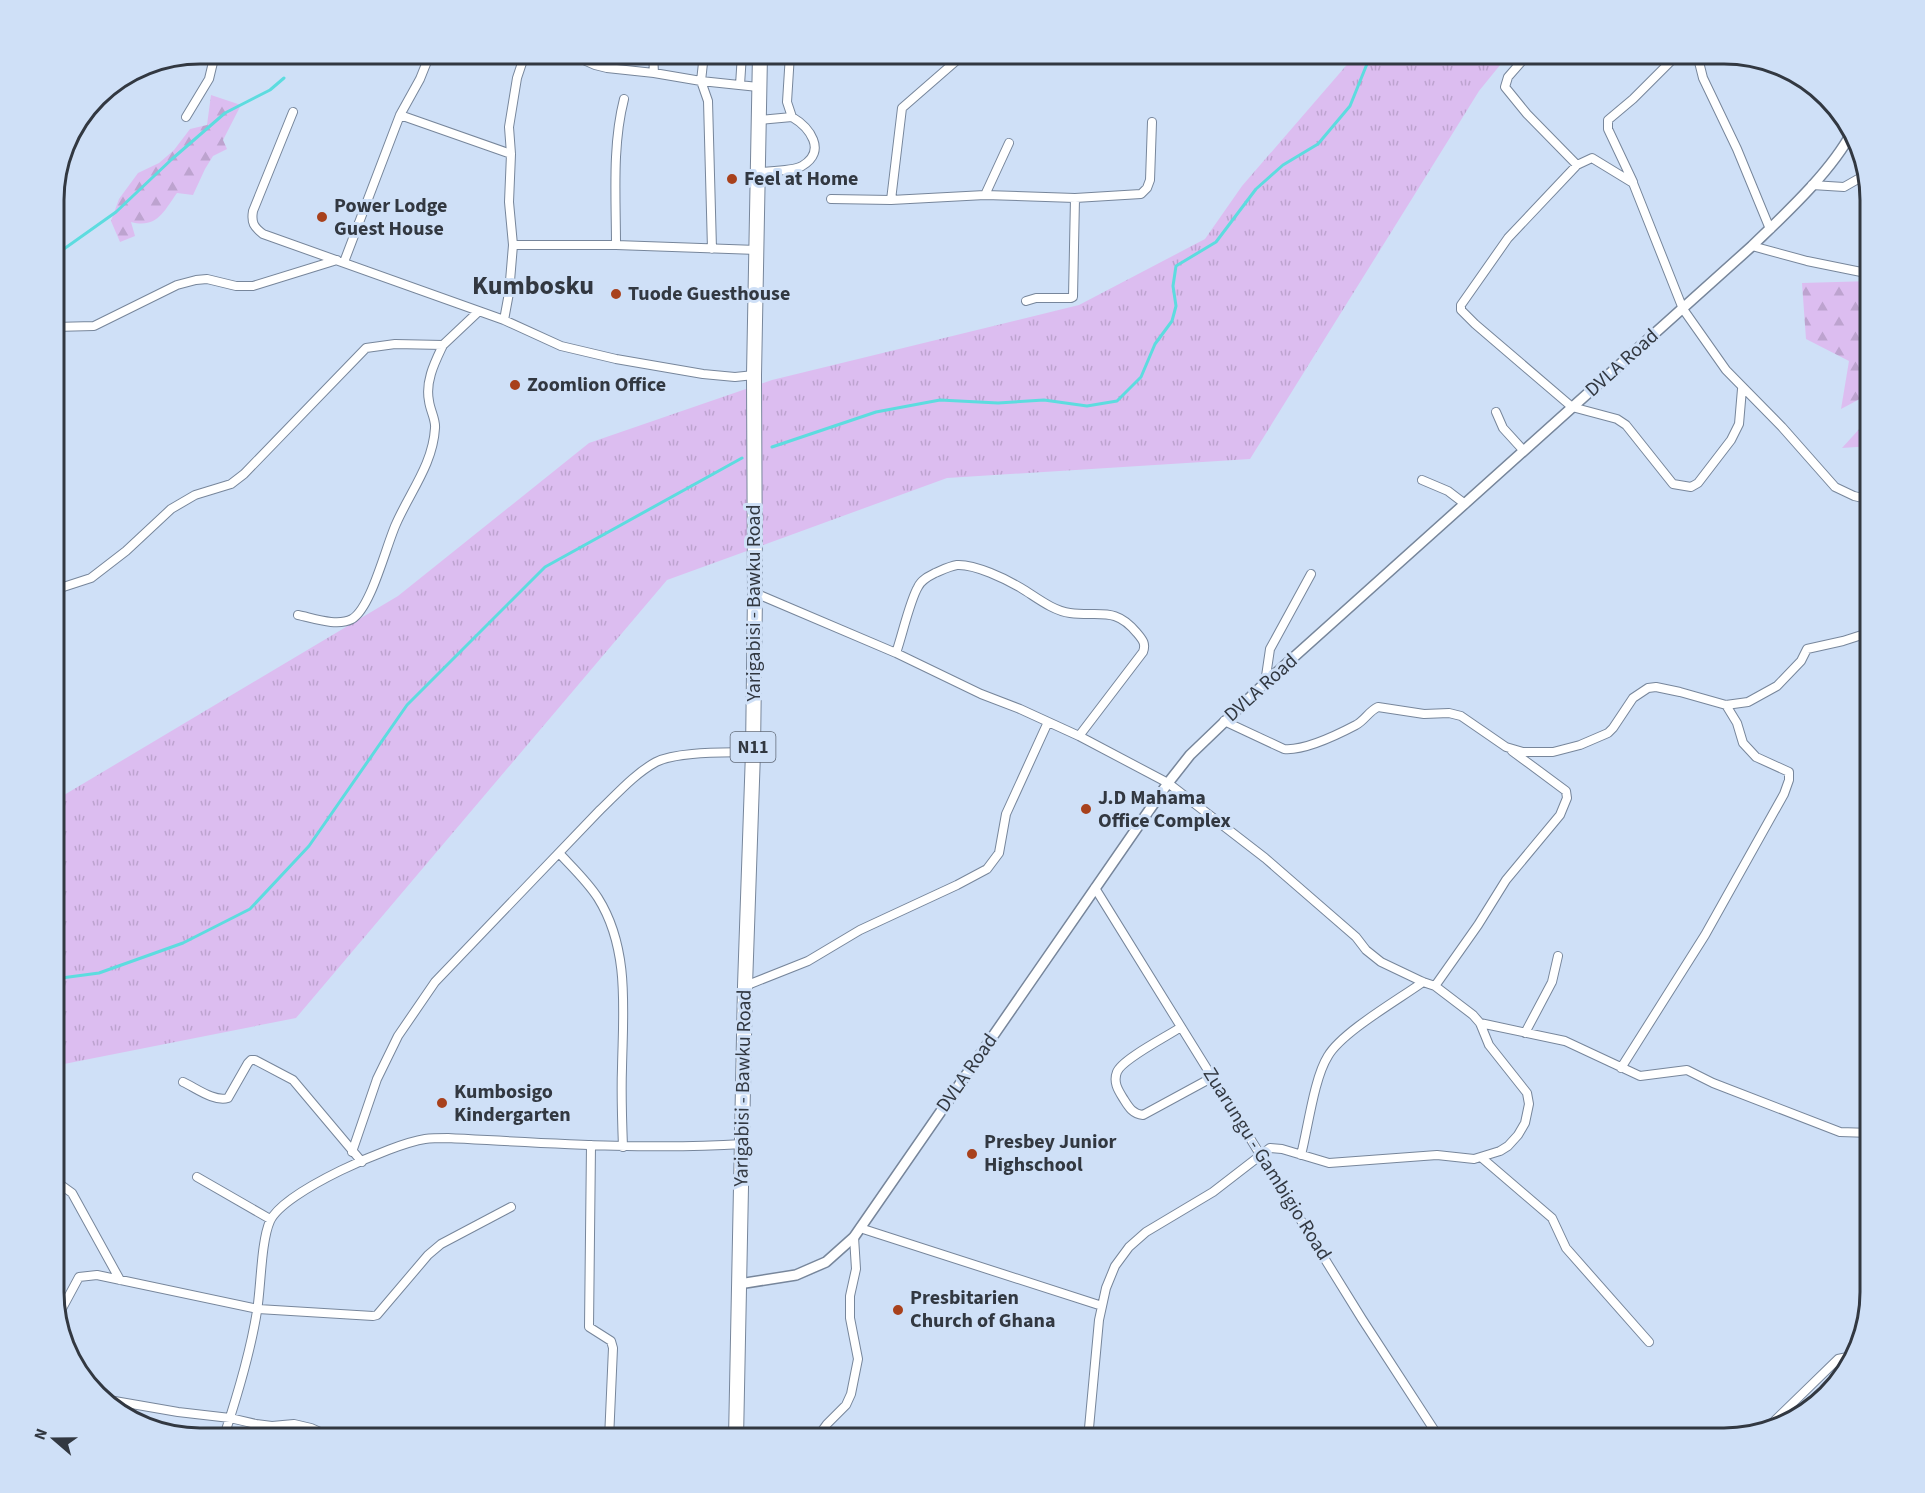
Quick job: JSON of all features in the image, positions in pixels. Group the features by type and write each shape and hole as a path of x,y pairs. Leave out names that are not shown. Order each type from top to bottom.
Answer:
{"highway":[{"name":"Yarigabisi - Bawku Road","path":"736,1429 745,986 753,752 754,375 760,64"}],"street":[{"path":"186,117 208,79 212,64"},
{"path":"341,261 400,115 426,64"},
{"path":"504,320 513,244 509,202 509,127 517,78 522,64"},
{"path":"598,64 607,68 759,87"},
{"path":"654,64 654,73"},
{"path":"703,64 701,81 708,101 712,249"},
{"path":"740,85 741,64"},
{"path":"789,64 787,102 792,117"},
{"path":"891,200 902,108 953,64"},
{"path":"1519,64 1508,77 1505,87 1527,114 1577,165"},
{"path":"1667,64 1634,99 1608,120 1608,129 1634,183 1683,309 1726,370 1782,427 1835,487 1860,497"},
{"path":"1700,64 1703,78 1737,149 1770,229"},
{"path":"616,245 617,146 624,99"},
{"path":"293,112 253,211 254,228 263,234 504,320 561,346 616,359 702,374 735,377 754,375"},
{"path":"400,115 510,154"},
{"path":"759,120 792,117 810,132 815,143 812,157 801,167 759,172"},
{"path":"831,199 891,200 985,195 1075,198 1141,194 1147,188 1150,180 1152,122"},
{"name":"DVLA Road","path":"739,1284 796,1275 826,1262 854,1237 1168,783 1190,755 1265,683 1522,450 1752,246 1812,185 1847,142"},
{"path":"985,195 1009,143"},
{"path":"1634,183 1592,158 1577,165 1508,238 1461,304 1461,310 1572,407 1617,419 1626,425 1673,484 1691,487 1698,483 1731,440 1738,424 1743,389"},
{"path":"1812,185 1844,187 1858,179"},
{"path":"1026,301 1036,298 1073,297 1075,198"},
{"path":"513,244 757,250"},
{"path":"1752,246 1807,261 1860,272"},
{"path":"65,327 94,326 177,285 196,280 207,279 236,286 253,286 341,261"},
{"path":"298,615 337,622 351,619 361,610 396,523 419,482 429,458 436,426 428,398 430,371 443,345 477,312"},
{"path":"65,586 91,578 126,551 171,509 208,490 231,484 244,474 366,348 395,344 443,345"},
{"path":"1496,412 1503,428 1522,450"},
{"path":"1422,480 1448,491 1465,504"},
{"path":"896,652 917,587 930,576 955,566 996,575 1059,610 1069,613 1121,617 1128,621 1144,641 1143,652 1079,736"},
{"path":"1265,683 1270,649 1311,574"},
{"path":"755,593 896,652 981,694 1079,736 1168,783 1265,858 1356,937 1366,950 1381,962 1435,986 1473,1015 1480,1023 1490,1045 1527,1093 1525,1123 1518,1136 1500,1151 1482,1158 1437,1155 1335,1163 1274,1147 1261,1154 1213,1192 1155,1226 1129,1247 1115,1266 1106,1288 1096,1340 1089,1429"},
{"path":"1506,747 1523,752 1553,752 1580,745 1608,733 1633,698 1648,687 1680,692 1726,705 1748,702 1777,686 1801,661 1807,648 1860,636"},
{"path":"1621,1068 1705,935 1784,794 1789,780 1789,772 1756,757 1743,743 1737,723 1726,705"},
{"path":"1224,721 1284,749 1293,750 1357,725 1378,707 1424,714 1449,713 1461,716 1566,791 1560,815 1506,880 1435,986"},
{"path":"745,986 808,961 860,930 987,869 999,853 1006,814 1048,722"},
{"path":"352,1152 376,1079 398,1036 435,982 627,784 657,762 675,756 753,752"},
{"path":"559,853 597,896 613,927 620,956 624,987 622,1147"},
{"name":"Zuarungu - Gambigio Road","path":"1095,888 1362,1319 1434,1429"},
{"path":"1526,1033 1552,982 1558,956"},
{"path":"1301,1155 1319,1079 1329,1053 1348,1034 1423,982"},
{"path":"1480,1023 1565,1041 1640,1076 1687,1070 1713,1083 1840,1132 1860,1133"},
{"path":"1181,1028 1122,1064 1117,1071 1116,1085 1126,1103 1136,1114 1143,1115 1213,1077"},
{"path":"183,1082 224,1100 228,1098 248,1063 255,1060 293,1080 362,1162"},
{"path":"227,1429 241,1382 258,1309 266,1233 270,1219 280,1208 330,1175 390,1149 425,1139 448,1138 622,1147 743,1144"},
{"path":"591,1145 589,1327 611,1341 613,1348 609,1429"},
{"path":"1482,1158 1552,1218 1566,1248 1649,1342"},
{"path":"197,1177 270,1219"},
{"path":"65,1188 72,1193 120,1280"},
{"path":"65,1302 79,1278 90,1275 258,1309 373,1316 377,1315 428,1255 441,1244 511,1207"},
{"path":"860,1228 1102,1306"},
{"path":"823,1429 846,1405 851,1394 858,1359 850,1318 850,1296 856,1269 854,1237"},
{"path":"1779,1416 1838,1359 1843,1358"},
{"path":"127,1406 230,1418 272,1426 294,1424 313,1429"}],"green space":[{"path":"1348,64 1501,64 1479,91 1250,459 947,478 667,580 296,1018 65,1064 65,794 398,596 589,443 772,380 1079,305 1205,239 1242,186"},
{"path":"211,95 241,105 223,140 227,149 213,156 193,195 177,193 164,212 154,221 140,224 131,222 135,236 120,242 111,221 119,199 138,173 159,163 174,150 190,129 207,125"},
{"path":"1860,281 1860,399 1841,409 1849,361 1806,339 1802,283"},
{"path":"1860,428 1860,447 1842,448"}],"waterway":[{"path":"772,447 876,412 940,400 998,403 1044,400 1087,406 1117,401 1141,377 1155,344 1172,321 1176,306 1173,286 1176,266 1216,242 1256,189 1283,165 1318,144 1350,106 1367,64"},
{"path":"65,248 116,212 225,113 270,90 284,78"},
{"path":"65,978 99,973 183,943 250,909 309,846 407,705 545,567 742,458"}],"place":[{"name":"Feel at Home","path":"732,179"},
{"name":"Power Lodge Guest House","path":"322,217"},
{"name":"Tuode Guesthouse","path":"616,294"},
{"name":"Zoomlion Office","path":"515,385"},
{"name":"J.D Mahama Office Complex","path":"1086,809"},
{"name":"Kumbosigo Kindergarten","path":"442,1103"},
{"name":"Presbey Junior Highschool","path":"972,1154"},
{"name":"Presbitarien Church of Ghana","path":"898,1310"}],"district":[{"name":"Kumbosku","path":"533,285"}]}
